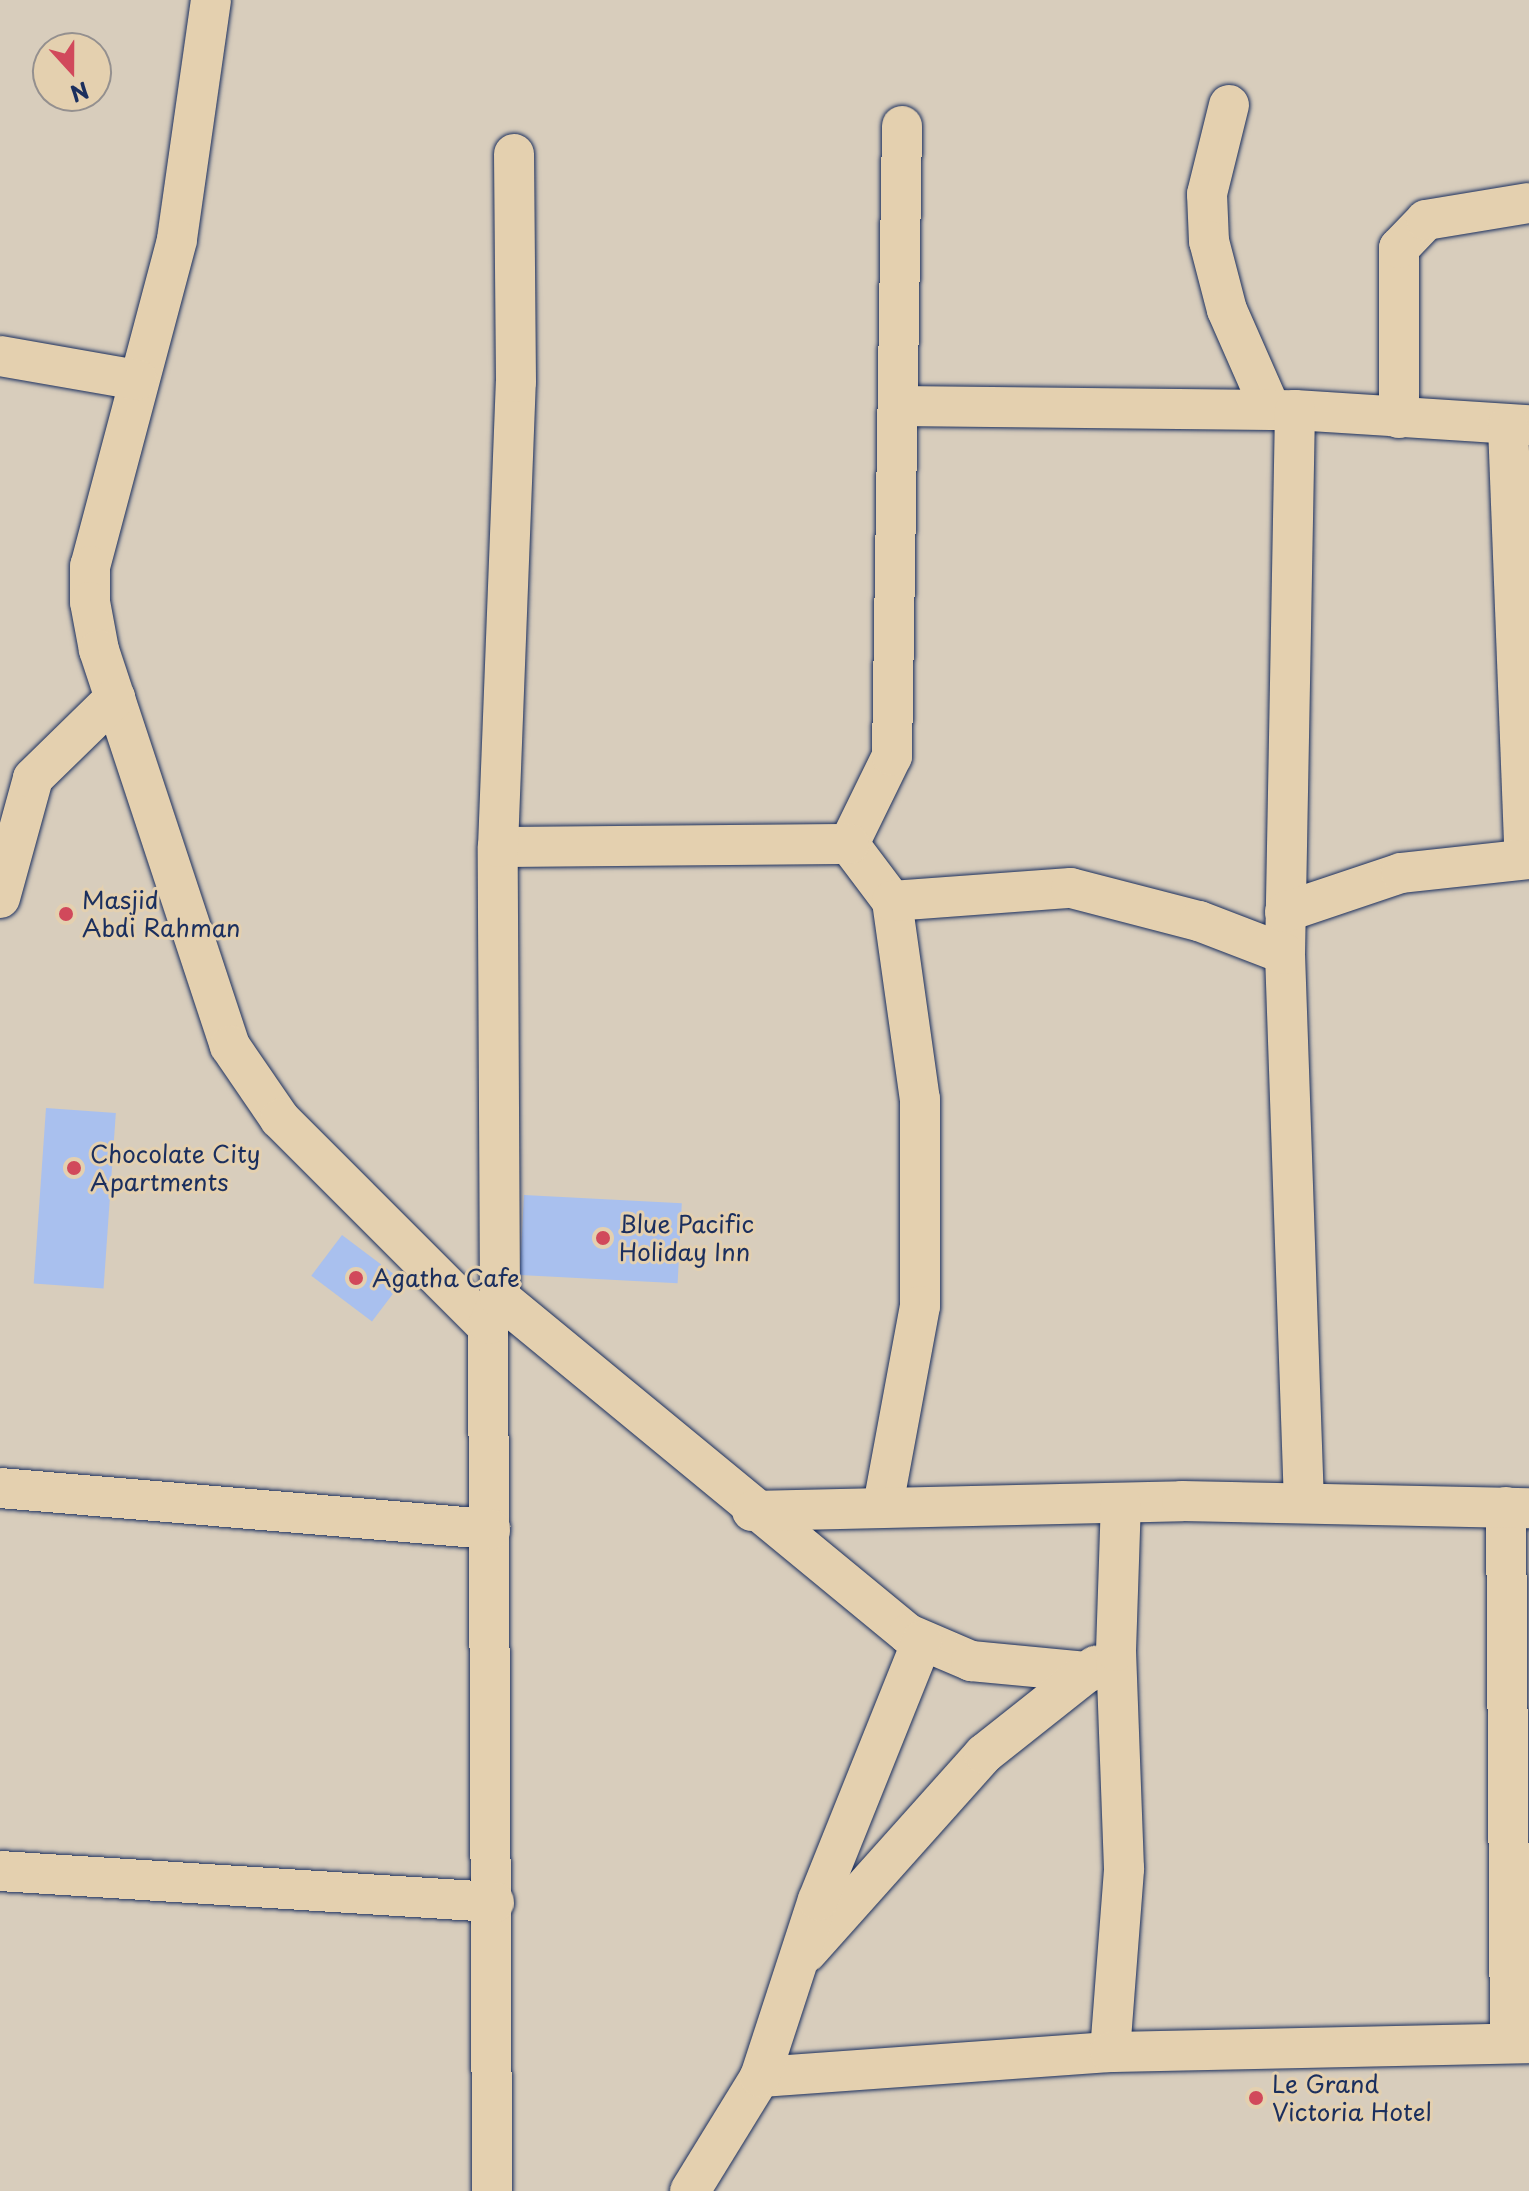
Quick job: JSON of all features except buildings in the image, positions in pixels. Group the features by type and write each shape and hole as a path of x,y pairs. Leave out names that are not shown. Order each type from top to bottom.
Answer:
{"street":[{"path":"211,0 177,240 137,380 90,566 94,626 230,1046 280,1119 494,1313 922,1641 971,1661 1102,1661"},
{"path":"1229,105 1207,194 1209,241 1227,310 1283,410 1285,954 1304,1503"},
{"path":"849,844 892,756 902,126"},
{"path":"492,2191 494,1902 490,1529 498,847 516,382 514,154"},
{"path":"1399,418 1399,248 1426,220 1529,203"},
{"path":"0,356 137,380"},
{"path":"898,406 1283,410 1518,426 1527,859 1401,873 1285,912"},
{"path":"0,898 17,778 115,698"},
{"path":"498,847 849,844"},
{"path":"849,844 892,901 920,1099 923,1236 920,1306 883,1506"},
{"path":"892,901 1071,888 1285,954"},
{"path":"0,1488 490,1529"},
{"path":"752,1511 883,1506 1304,1503 1517,1507 1520,2043 1110,2052 760,2077"},
{"path":"1110,2052 1124,1869 1102,1661 1121,1504"},
{"path":"690,2191 760,2077 922,1641"},
{"path":"802,1958 984,1754 1102,1661"},
{"path":"0,1871 494,1902"}],"place":[{"name":"Masjid Abdi Rahman","path":"66,914"},
{"name":"Chocolate City Apartments","path":"74,1168"},
{"name":"Blue Pacific Holiday Inn","path":"603,1238"},
{"name":"Agatha Cafe","path":"356,1278"},
{"name":"Le Grand Victoria Hotel","path":"1256,2098"}]}
